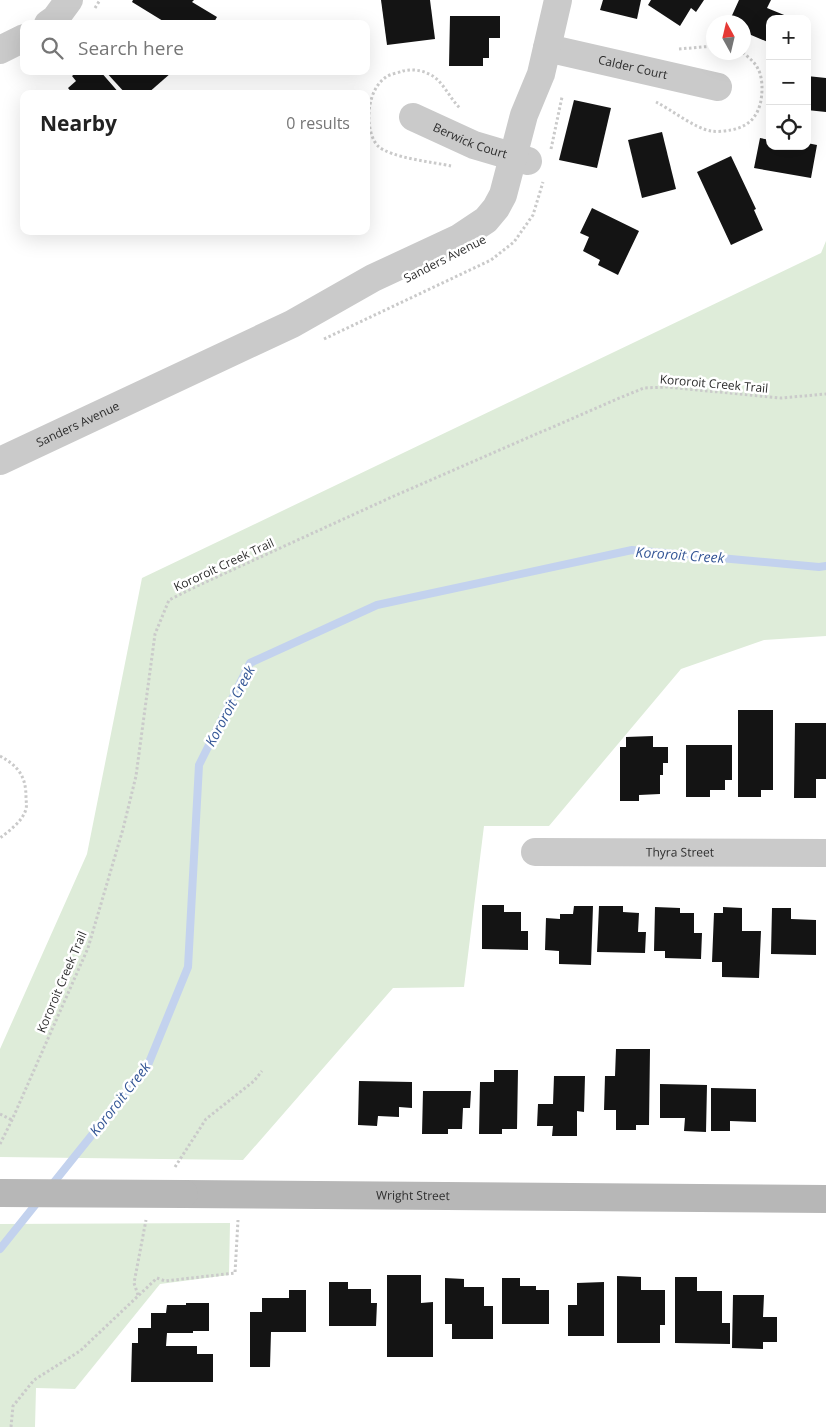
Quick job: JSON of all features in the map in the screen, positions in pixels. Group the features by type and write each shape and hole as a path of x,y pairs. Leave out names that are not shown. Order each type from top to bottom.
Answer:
{"street":[{"path":"54,20 68,0"},
{"name":"Sanders Avenue","path":"0,462 292,324 362,300 473,248 488,238 500,228 520,197 521,158 539,116 544,61 558,0"},
{"path":"0,50 20,40"},
{"name":"Calder Court","path":"544,61 571,55 718,87"},
{"name":"Berwick Court","path":"413,117 474,145 521,158"},
{"name":"Thyra Street","path":"535,852 826,854"},
{"name":"Wright Street","path":"0,1193 826,1199"}],"path":[{"name":"Kororoit Creek Trail","path":"0,1144 88,948 123,829 136,776 155,634 169,600 403,492 644,388 666,387 781,398 826,394"},
{"path":"0,756 12,763 21,774 26,788 26,810 14,828 0,838"},
{"path":"0,1114 12,1120"},
{"path":"11,1427 13,1406 34,1380 80,1351 157,1278 165,1281 235,1273 238,1194"}],"green space":[{"path":"826,241 826,636 764,640 681,669 549,826 484,826 464,987 393,988 243,1160 0,1157 0,1049 87,854 142,578 821,253"},
{"path":"230,1223 229,1275 160,1284 75,1389 36,1388 35,1427 0,1427 0,1224"}],"building":[{"path":"133,0 194,0 192,2 217,17 215,20 161,20 132,2"},
{"path":"381,0 430,0 435,39 387,45"},
{"path":"603,0 641,0 637,19 600,10"},
{"path":"651,0 704,0 696,12 691,8 680,26 648,5"},
{"path":"739,0 771,0 767,8 784,15 766,15 766,41 751,35 751,15 732,15"},
{"path":"450,16 500,16 500,38 489,38 489,58 483,58 483,66 449,66"},
{"path":"103,75 117,90 70,90 68,88 76,81 72,76"},
{"path":"109,75 169,75 152,90 122,90"},
{"path":"811,76 826,78 826,112 811,110"},
{"path":"574,100 611,108 597,168 559,160"},
{"path":"662,132 676,189 642,198 628,140"},
{"path":"760,138 766,139 766,150 811,150 811,144 817,145 811,178 754,168"},
{"path":"731,156 756,209 754,210 763,230 731,245 697,172"},
{"path":"592,208 639,231 618,275 598,265 600,260 583,251 589,237 580,233"},
{"path":"738,710 773,710 773,790 761,790 761,797 738,797"},
{"path":"795,723 826,723 826,779 816,779 816,798 794,798"},
{"path":"653,736 653,747 668,747 668,763 663,763 663,775 660,775 660,794 639,795 639,801 620,801 620,747 626,747 626,737"},
{"path":"686,745 732,745 732,780 725,780 725,790 710,790 710,797 686,797"},
{"path":"482,905 504,905 504,912 521,912 521,931 528,931 528,950 482,949"},
{"path":"574,906 593,906 591,965 559,964 559,951 545,950 546,918 560,919 560,914 573,914"},
{"path":"599,906 623,906 623,912 639,913 638,932 646,932 645,953 597,952"},
{"path":"655,907 680,908 680,913 694,913 694,933 702,933 701,959 665,958 665,951 654,951"},
{"path":"723,907 742,908 742,931 761,931 759,978 722,977 722,962 712,962 714,913 723,913"},
{"path":"772,908 791,908 791,919 816,920 816,955 771,954"},
{"path":"616,1049 650,1049 649,1125 636,1125 636,1130 616,1130 616,1110 604,1110 605,1076 615,1076"},
{"path":"494,1070 518,1070 517,1129 502,1129 502,1134 479,1134 480,1082 494,1082"},
{"path":"554,1076 585,1076 584,1112 577,1111 577,1136 552,1136 553,1126 537,1126 538,1104 553,1104"},
{"path":"359,1081 412,1082 412,1108 399,1107 399,1117 378,1116 377,1126 358,1125"},
{"path":"660,1084 707,1085 706,1132 684,1131 685,1118 660,1118"},
{"path":"711,1088 756,1089 756,1122 730,1121 730,1131 711,1131"},
{"path":"423,1091 471,1091 470,1108 463,1108 462,1129 448,1129 448,1134 422,1134"},
{"path":"387,1275 421,1275 421,1303 433,1302 433,1357 387,1357"},
{"path":"617,1276 641,1277 641,1290 665,1290 665,1325 660,1325 660,1343 617,1343"},
{"path":"675,1277 697,1277 697,1291 722,1291 722,1323 730,1323 730,1344 675,1343"},
{"path":"445,1278 464,1279 464,1287 484,1287 484,1306 493,1306 493,1339 452,1339 452,1324 445,1324"},
{"path":"502,1278 520,1278 520,1286 536,1286 536,1290 549,1290 549,1324 502,1324"},
{"path":"329,1282 348,1282 348,1289 371,1289 371,1303 377,1303 376,1326 329,1326"},
{"path":"604,1282 604,1336 568,1336 568,1305 577,1305 577,1283"},
{"path":"289,1290 306,1290 306,1332 271,1332 270,1367 250,1367 250,1312 262,1312 262,1298 289,1298"},
{"path":"733,1295 764,1295 763,1317 777,1317 777,1342 763,1342 763,1349 732,1348"},
{"path":"186,1303 209,1303 209,1331 167,1333 166,1346 197,1346 197,1354 213,1354 213,1382 131,1382 132,1343 138,1343 138,1328 151,1328 151,1313 166,1313 167,1305 186,1305"}],"waterway":[{"name":"Kororoit Creek","path":"51,1186 148,1065 188,967 199,765 250,663 377,605 632,550 819,567 826,566"},
{"name":"Kororoit Creek","path":"0,1249 40,1199"}]}
